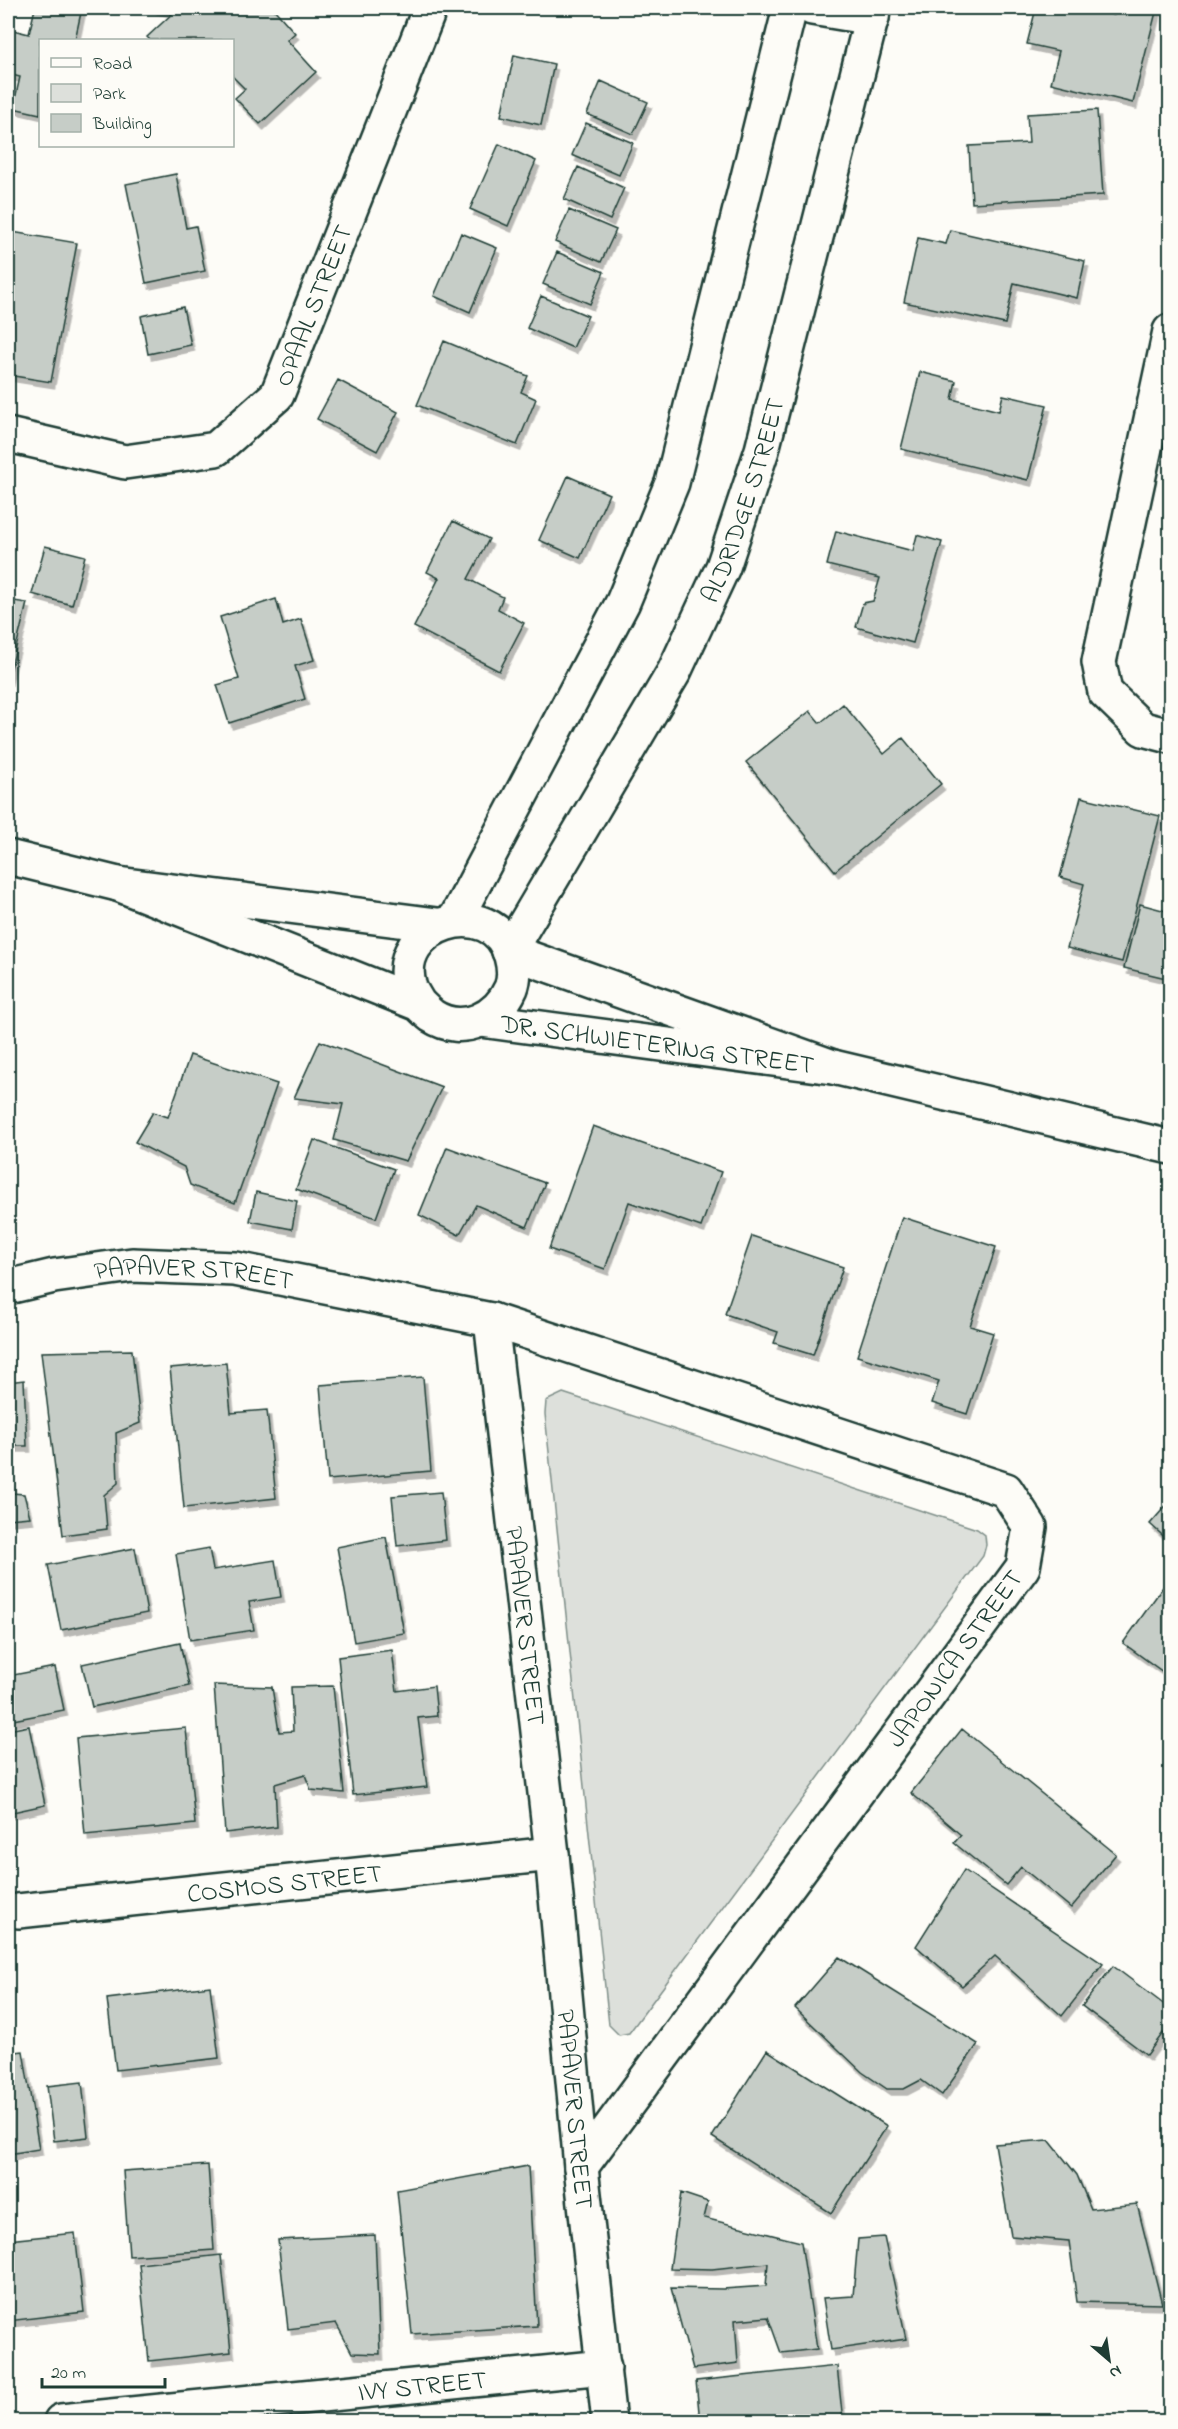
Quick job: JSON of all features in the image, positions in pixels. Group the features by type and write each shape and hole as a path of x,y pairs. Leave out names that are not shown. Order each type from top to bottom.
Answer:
{"street":[{"name":"OPAAL STREET","path":"8,435 124,462 216,449 277,395 430,8"},
{"path":"8,857 118,884 446,922 473,921 489,927 501,937 514,967 513,983 506,999 496,1012 481,1020 465,1024 449,1023 432,1016 419,1004 410,988 408,969 412,951 423,936 446,922 623,602 672,483 790,8"},
{"path":"812,8 873,13"},
{"name":"ALDRIDGE STREET","path":"509,951 674,672 723,567 762,450 873,13"},
{"path":"1170,331 1099,662 1105,692 1143,729 1170,736"},
{"path":"118,884 419,1004"},
{"name":"DR. SCHWIETERING STREET","path":"509,951 833,1067"},
{"name":"DR. SCHWIETERING STREET","path":"481,1020 833,1067 1170,1147"},
{"name":"PAPAVER STREET","path":"8,1287 54,1276 132,1265 235,1269 491,1320 552,1854 581,2167 609,2421"},
{"name":"JAPONICA STREET","path":"491,1320 1006,1490 1030,1527 1023,1567 581,2167"},
{"name":"COSMOS STREET","path":"18,1911 552,1854"},
{"name":"IVY STREET","path":"61,2421 604,2367"}],"green space":[{"path":"563,1393 977,1529 985,1535 986,1545 983,1556 629,2033 619,2035 609,2025 545,1414 546,1401"}],"building":[{"path":"35,8 82,8 75,39 39,39 39,114 13,108 20,77 8,74 8,54 13,30 29,34"},
{"path":"153,8 273,8 295,33 287,40 316,72 260,124 235,98 245,89 234,78 234,39 149,39 147,37 174,12"},
{"path":"1036,8 1083,8 1114,15 1116,8 1157,8 1133,103 1051,83 1059,51 1027,44"},
{"path":"514,55 554,64 541,125 501,116"},
{"path":"601,81 648,102 633,134 587,114"},
{"path":"1097,110 1103,195 972,203 969,146 1029,143 1027,114"},
{"path":"586,123 633,143 619,175 572,155"},
{"path":"499,144 536,161 508,226 470,209"},
{"path":"578,167 624,188 610,220 564,199"},
{"path":"176,174 186,228 196,226 205,271 146,283 126,184"},
{"path":"569,210 616,230 601,262 555,242"},
{"path":"950,230 1085,261 1077,298 1014,283 1005,324 904,302 918,238 946,244"},
{"path":"12,232 77,243 51,382 8,375 8,259"},
{"path":"461,233 497,248 470,312 434,296"},
{"path":"557,252 604,272 590,304 543,284"},
{"path":"541,296 588,316 573,348 527,328"},
{"path":"183,307 191,345 148,354 141,316"},
{"path":"444,341 528,376 521,392 536,399 517,445 417,405"},
{"path":"920,372 956,381 952,399 999,411 1003,395 1047,405 1028,480 901,449"},
{"path":"338,380 398,412 377,451 317,419"},
{"path":"568,476 609,494 580,558 539,540"},
{"path":"453,521 489,539 468,579 503,597 498,609 524,623 499,671 414,627 439,578 427,572"},
{"path":"836,531 913,551 917,535 942,542 913,643 856,627 863,603 873,601 880,578 827,565"},
{"path":"45,546 85,556 72,605 32,594"},
{"path":"276,599 283,625 301,619 314,660 295,666 305,699 229,723 217,685 239,679 220,617"},
{"path":"8,600 27,603 8,680"},
{"path":"843,704 884,754 903,738 941,784 835,871 746,762 810,711 820,723"},
{"path":"1081,797 1160,816 1122,962 1067,948 1084,884 1060,877"},
{"path":"1140,904 1170,912 1170,979 1124,968"},
{"path":"320,1041 442,1087 406,1161 334,1140 343,1104 294,1098"},
{"path":"190,1055 277,1084 235,1203 190,1185 184,1167 135,1142 153,1112 168,1117"},
{"path":"593,1126 721,1172 701,1227 629,1202 605,1269 549,1249"},
{"path":"314,1140 394,1169 376,1218 296,1189"},
{"path":"447,1147 545,1183 527,1227 476,1205 459,1235 419,1215"},
{"path":"256,1192 297,1201 292,1229 250,1221"},
{"path":"902,1217 996,1247 970,1326 993,1333 967,1414 932,1403 939,1381 857,1356"},
{"path":"752,1236 843,1267 813,1355 774,1343 778,1332 725,1314"},
{"path":"132,1350 140,1423 116,1433 118,1483 104,1495 107,1529 63,1535 41,1352"},
{"path":"226,1363 231,1413 267,1410 276,1498 184,1508 170,1368"},
{"path":"423,1377 431,1471 328,1480 320,1385"},
{"path":"24,1380 27,1446 10,1446 12,1493 24,1494 30,1517 8,1519 8,1382"},
{"path":"441,1492 446,1540 397,1546 392,1496"},
{"path":"1170,1501 1170,1542 1150,1524"},
{"path":"386,1537 404,1633 354,1642 337,1547"},
{"path":"135,1548 147,1613 61,1630 48,1565"},
{"path":"209,1548 213,1570 275,1560 281,1597 249,1602 254,1630 190,1640 176,1554"},
{"path":"1168,1580 1170,1582 1170,1677 1123,1643"},
{"path":"180,1643 189,1686 92,1707 82,1664"},
{"path":"392,1650 397,1691 434,1686 437,1716 418,1718 427,1787 353,1795 338,1657"},
{"path":"55,1667 64,1710 8,1721 8,1676"},
{"path":"214,1685 272,1687 279,1732 293,1731 291,1687 333,1686 344,1793 311,1790 305,1775 275,1784 277,1827 225,1833"},
{"path":"29,1726 45,1805 8,1813 8,1730"},
{"path":"186,1728 195,1824 85,1835 76,1738"},
{"path":"962,1729 1116,1854 1071,1908 1021,1867 1006,1885 954,1843 961,1835 911,1793"},
{"path":"964,1870 1103,1964 1062,2016 995,1956 962,1986 916,1946"},
{"path":"839,1957 978,2044 942,2095 921,2080 904,2089 887,2089 862,2072 795,2008"},
{"path":"1113,1966 1170,2009 1170,2038 1163,2033 1147,2055 1082,2006"},
{"path":"210,1986 219,2058 116,2070 107,1999"},
{"path":"767,2050 887,2126 831,2213 712,2137"},
{"path":"23,2051 39,2149 8,2154 8,2053"},
{"path":"82,2082 88,2137 54,2141 47,2086"},
{"path":"1049,2140 1077,2175 1091,2209 1137,2204 1162,2304 1077,2302 1069,2241 1011,2236 995,2144"},
{"path":"208,2165 214,2250 129,2256 123,2171"},
{"path":"528,2166 537,2326 412,2334 397,2190"},
{"path":"681,2193 708,2202 704,2218 801,2242 817,2349 781,2353 768,2317 735,2320 738,2363 693,2369 671,2288 723,2289 766,2286 768,2263 712,2269 670,2268"},
{"path":"75,2233 84,2312 8,2321 8,2240"},
{"path":"375,2235 380,2354 352,2353 336,2323 288,2329 278,2240"},
{"path":"884,2237 906,2339 831,2350 823,2298 853,2296 858,2239"},
{"path":"221,2255 231,2352 149,2361 139,2264"},
{"path":"837,2366 843,2422 700,2422 696,2381"}]}
